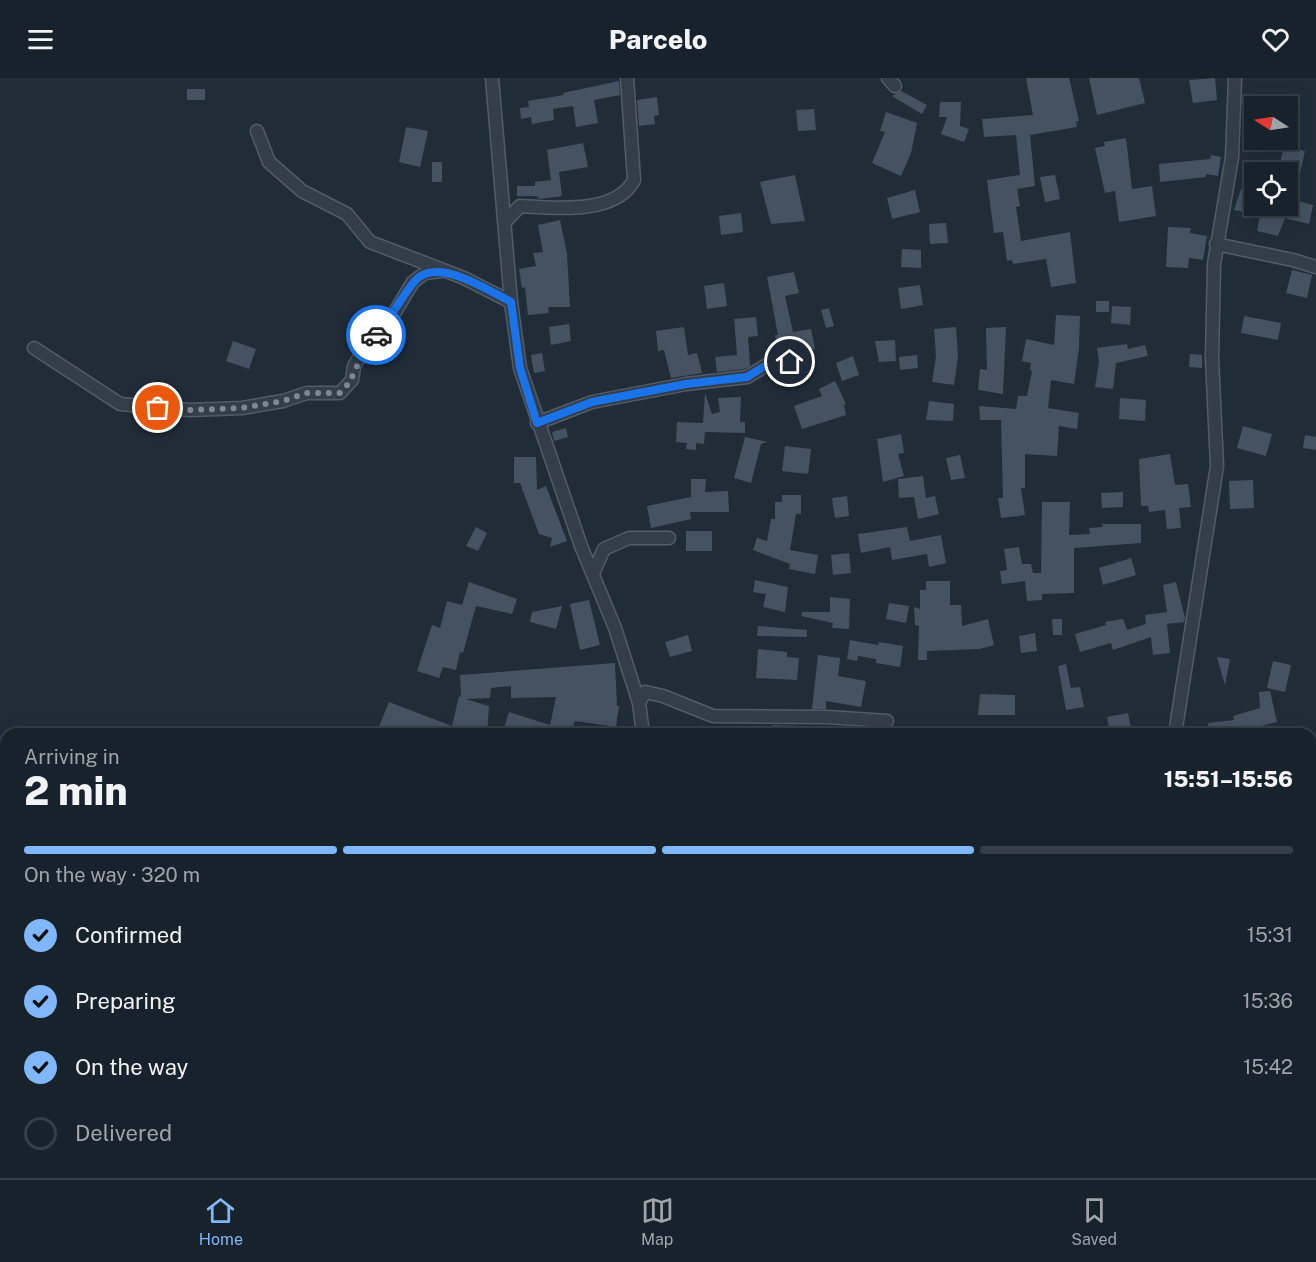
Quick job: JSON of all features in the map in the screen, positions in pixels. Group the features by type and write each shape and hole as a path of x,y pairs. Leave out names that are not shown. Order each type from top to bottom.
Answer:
{"street":[{"path":"492,78 511,302 520,368 537,423 592,573 615,628 639,703 642,728"},
{"path":"505,222 520,206 569,209 622,197 629,189 634,180 627,78"},
{"path":"1176,728 1217,466 1212,311 1216,244 1232,157 1235,78"},
{"path":"257,131 269,162 302,191 347,214 370,242 464,278 511,302"},
{"path":"1216,244 1316,267"},
{"path":"34,348 120,404 190,410 242,408 283,401 307,393 340,393 352,380 354,366 365,347 393,315 413,282 425,273 441,271"},
{"path":"537,423 592,402 686,384 747,377 770,363 790,362"},
{"path":"592,573 604,549 629,538 669,538"},
{"path":"639,703 645,692 663,696 713,716 828,717 887,721"}],"building":[{"path":"1026,78 1069,78 1079,121 1076,122 1077,127 1030,135 1035,186 1017,189 1020,206 1016,207 1021,241 1070,232 1076,283 1051,287 1046,259 1013,264 1012,260 1007,261 1003,232 994,233 987,180 1020,175 1016,135 984,137 982,119 1033,115"},
{"path":"1089,78 1139,78 1145,103 1097,115"},
{"path":"1215,78 1217,100 1193,103 1189,80"},
{"path":"619,81 620,95 594,100 598,123 576,127 573,106 553,109 554,120 532,124 531,117 521,119 520,108 529,107 528,101 564,95 563,93"},
{"path":"187,89 205,89 205,100 187,100"},
{"path":"901,91 927,105 922,114 892,96"},
{"path":"657,97 659,115 654,116 655,124 639,126 637,100"},
{"path":"940,102 961,102 960,126 969,129 964,142 941,134 947,117 939,117"},
{"path":"814,109 816,130 798,131 796,110"},
{"path":"886,112 917,123 911,153 901,176 872,163 885,132 880,131"},
{"path":"406,127 428,131 420,167 399,162"},
{"path":"1126,138 1132,189 1152,186 1156,216 1119,222 1115,191 1105,193 1095,148 1105,146 1104,142"},
{"path":"583,143 588,167 559,172 562,196 540,199 536,196 517,196 517,186 535,186 535,182 551,180 547,150"},
{"path":"1283,150 1305,151 1298,182 1298,162 1280,162"},
{"path":"1211,155 1221,157 1218,176 1206,174 1206,177 1160,182 1159,164 1210,159"},
{"path":"432,162 442,162 442,182 432,182"},
{"path":"795,175 805,221 771,224 760,182"},
{"path":"1055,175 1060,199 1045,202 1040,177"},
{"path":"1241,189 1244,190 1244,212 1234,210"},
{"path":"915,190 920,212 892,219 887,198"},
{"path":"1298,201 1313,205 1309,224 1285,218 1278,236 1257,231 1260,216 1298,216"},
{"path":"741,213 743,232 721,235 719,216"},
{"path":"560,220 567,254 570,307 548,307 549,313 528,315 525,287 522,288 519,269 536,266 533,253 543,252 538,225"},
{"path":"946,223 948,243 930,244 929,224"},
{"path":"1168,227 1191,228 1190,233 1207,236 1203,260 1189,258 1188,268 1166,267"},
{"path":"902,249 921,250 921,268 901,267"},
{"path":"1292,270 1312,275 1307,298 1286,293"},
{"path":"794,272 799,293 785,296 793,332 811,329 815,349 778,354 775,335 778,335 767,277"},
{"path":"724,283 727,306 707,309 704,286"},
{"path":"920,285 923,305 901,309 898,288"},
{"path":"1096,301 1109,301 1109,312 1096,312"},
{"path":"1112,306 1131,307 1130,325 1111,323"},
{"path":"829,308 834,326 826,328 821,310"},
{"path":"1056,315 1080,316 1079,348 1074,384 1051,380 1048,408 1079,413 1077,429 1059,426 1057,456 1025,454 1025,488 1021,488 1025,515 1001,518 998,498 1003,498 1001,420 980,420 979,406 1016,409 1018,396 1027,396 1032,371 1030,370 1031,363 1022,361 1026,339 1054,345"},
{"path":"1244,316 1281,323 1278,340 1241,333"},
{"path":"756,317 758,336 748,337 750,366 744,369 717,372 715,357 737,355 734,319"},
{"path":"569,324 571,341 551,345 549,327"},
{"path":"684,327 688,355 697,353 702,373 671,378 664,350 658,351 656,331"},
{"path":"956,327 958,356 954,385 932,382 936,356 934,329"},
{"path":"1006,327 1003,394 978,390 980,369 987,370 986,328"},
{"path":"895,340 896,361 879,362 875,341"},
{"path":"233,341 256,349 249,369 226,361"},
{"path":"1127,344 1128,349 1145,345 1148,356 1116,363 1113,389 1095,387 1099,362 1097,348"},
{"path":"542,353 545,371 534,373 531,355"},
{"path":"1190,354 1202,355 1202,368 1189,367"},
{"path":"917,355 918,368 900,370 899,357"},
{"path":"853,356 859,375 842,381 836,363"},
{"path":"835,381 846,404 844,405 846,415 802,429 794,406 822,396 819,389"},
{"path":"705,393 712,414 720,412 718,398 741,397 740,422 745,422 745,433 705,432 704,444 696,443 696,450 686,449 687,443 676,442 677,422 703,423"},
{"path":"1120,398 1146,400 1145,421 1119,419"},
{"path":"929,401 954,404 953,421 926,420"},
{"path":"1243,426 1272,434 1266,456 1237,448"},
{"path":"566,428 568,437 554,441 552,432"},
{"path":"901,434 904,453 898,454 904,476 883,482 877,439"},
{"path":"1305,435 1316,437 1316,450 1303,448"},
{"path":"745,437 767,442 761,444 751,483 734,478"},
{"path":"785,446 811,449 808,474 782,471"},
{"path":"1170,454 1175,485 1188,484 1191,507 1179,508 1181,528 1167,529 1165,510 1149,512 1148,506 1141,506 1139,459"},
{"path":"960,455 965,478 951,480 946,458"},
{"path":"514,457 536,457 537,490 546,486 567,541 550,547 552,538 539,534 520,483 514,483"},
{"path":"923,476 926,498 935,496 939,514 918,519 914,497 899,498 898,479"},
{"path":"691,479 706,479 705,492 728,491 729,512 690,512 691,519 651,528 647,506 691,497"},
{"path":"1253,480 1254,508 1230,509 1229,481"},
{"path":"1123,492 1123,507 1102,508 1101,493"},
{"path":"782,495 801,495 801,514 796,514 790,550 818,555 815,574 789,569 790,564 753,550 757,538 767,541 771,519 775,519 775,502 782,502"},
{"path":"847,496 849,516 835,518 832,498"},
{"path":"1042,502 1070,502 1069,535 1090,534 1089,528 1103,527 1102,524 1141,524 1141,543 1074,548 1074,593 1042,594 1042,600 1027,601 1025,581 1002,584 1000,571 1007,570 1004,549 1019,547 1022,564 1031,564 1033,573 1041,573"},
{"path":"476,527 487,533 478,551 466,546"},
{"path":"907,527 910,541 941,535 946,563 929,567 927,554 892,560 890,547 861,553 858,534"},
{"path":"686,531 712,531 712,551 686,551"},
{"path":"849,553 851,573 833,575 831,555"},
{"path":"1131,558 1136,575 1103,585 1099,568"},
{"path":"755,580 788,587 785,612 763,607 766,594 753,592"},
{"path":"926,581 950,581 950,605 961,605 962,626 988,619 994,645 980,649 927,651 927,660 918,660 919,626 915,625 914,607 920,609 920,590 926,590"},
{"path":"469,582 517,599 512,614 476,606 456,670 443,667 439,678 417,671 432,625 440,628 447,601 462,605"},
{"path":"1176,582 1185,618 1184,622 1167,624 1170,653 1153,655 1151,637 1113,650 1111,643 1080,652 1075,634 1106,625 1105,622 1123,619 1127,630 1146,624 1145,615 1167,612 1163,585"},
{"path":"830,597 850,599 849,629 832,628 833,623 801,616 802,612 830,612"},
{"path":"589,600 600,645 580,650 570,604"},
{"path":"889,603 909,606 906,623 886,619"},
{"path":"562,606 556,629 530,622 532,612"},
{"path":"1052,619 1062,619 1062,635 1053,635"},
{"path":"758,626 807,630 807,637 757,636"},
{"path":"1035,633 1037,651 1021,653 1019,636"},
{"path":"688,635 692,651 670,657 665,642"},
{"path":"850,640 878,645 879,642 903,646 900,667 876,663 876,659 858,656 857,661 847,659"},
{"path":"758,649 787,652 787,657 799,658 797,680 756,678"},
{"path":"818,655 840,658 838,676 866,681 861,707 826,701 826,709 812,709"},
{"path":"1217,657 1230,659 1225,685"},
{"path":"1273,661 1291,665 1285,692 1267,688"},
{"path":"615,663 617,706 619,706 616,727 575,721 573,728 504,728 509,712 550,725 556,697 511,698 511,686 491,688 490,698 466,699 489,706 487,728 378,728 389,702 452,726 459,696 461,697 460,675"},
{"path":"1066,664 1071,688 1080,687 1084,707 1066,710 1058,666"},
{"path":"1270,691 1277,722 1254,728 1208,728 1208,723 1234,720 1233,716 1260,708 1259,692"},
{"path":"980,694 1015,695 1015,715 978,715"},
{"path":"1128,713 1131,728 1109,728 1107,717"},
{"path":"772,725 804,726 804,728 772,728"}],"way so far":[{"path":"158,408 190,410 242,408 283,401 307,393 340,393 352,380 354,366 369,341 376,335"}],"route":[{"path":"376,335 393,315 413,282 425,273 441,271 464,278 511,302 520,368 537,423 592,402 686,384 747,377 770,363 790,362"}]}
